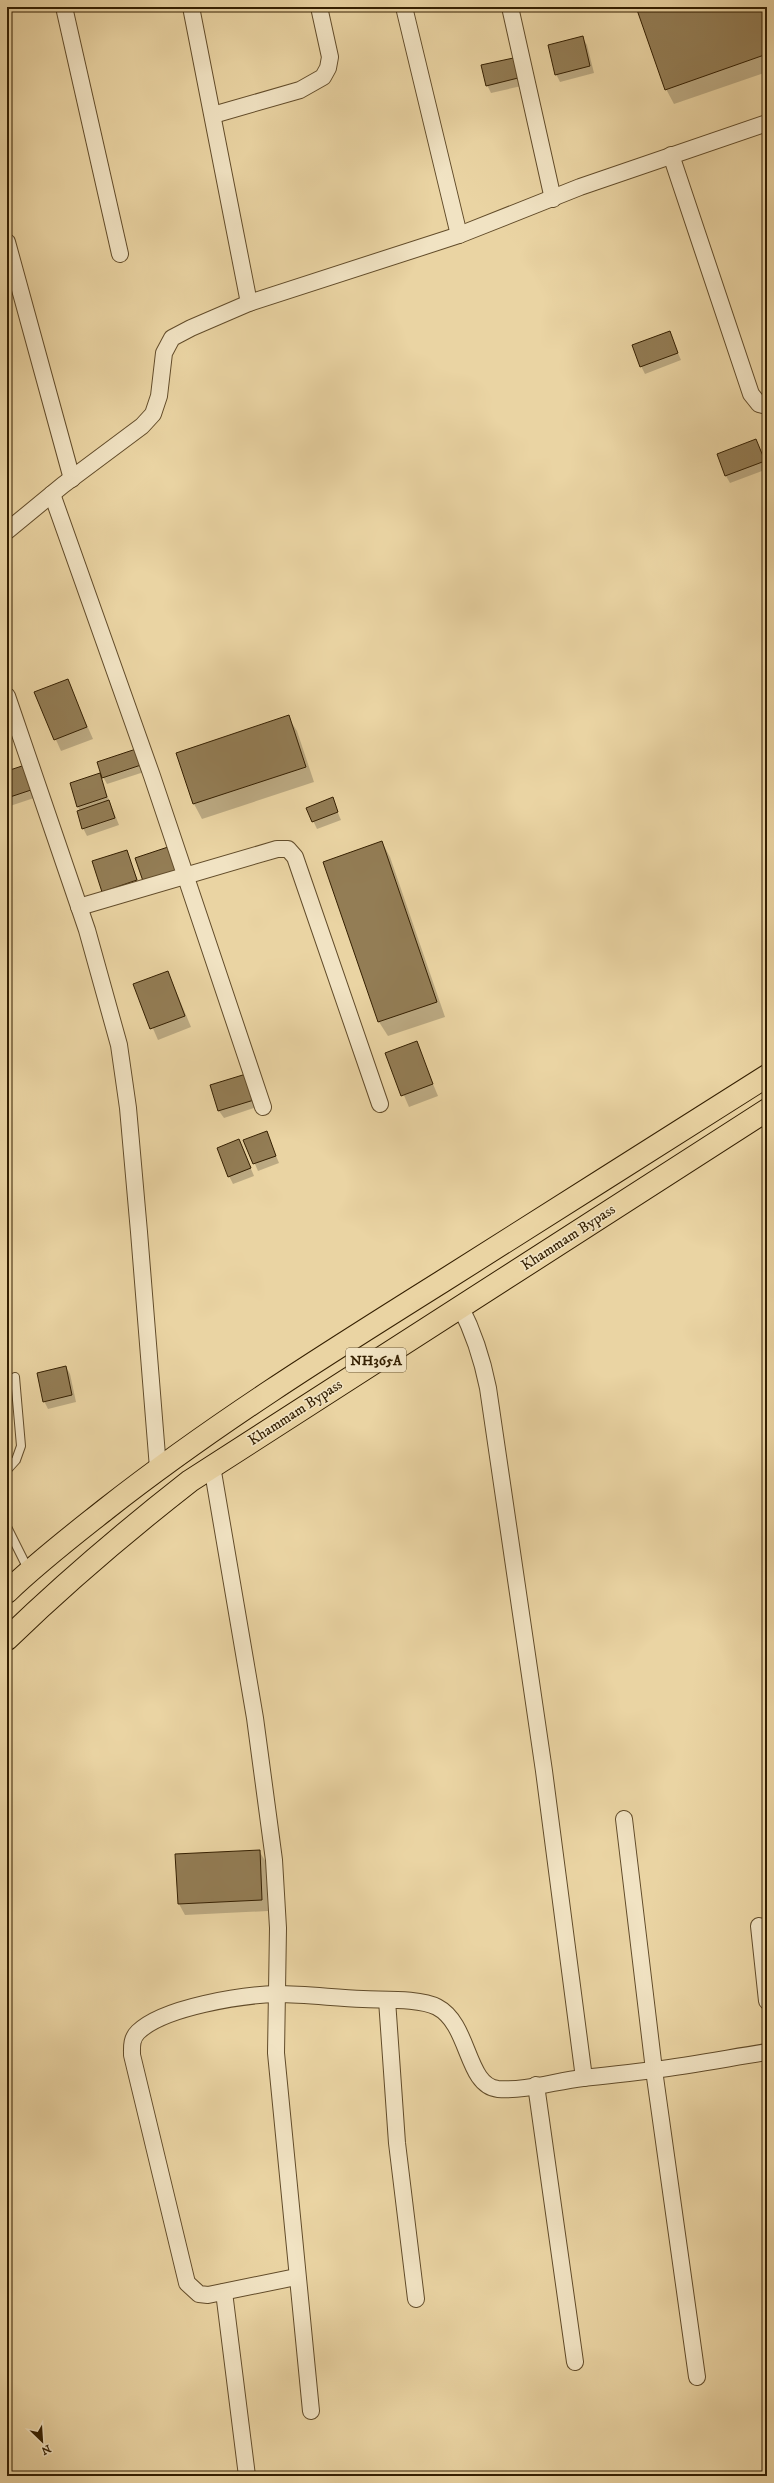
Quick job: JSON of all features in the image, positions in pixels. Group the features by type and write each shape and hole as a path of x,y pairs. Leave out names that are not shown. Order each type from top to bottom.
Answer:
{"highway":[{"name":"Khammam Bypass","path":"7,1592 29,1571 158,1468 216,1426 353,1336 767,1076"},
{"name":"Khammam Bypass","path":"7,1639 59,1589 131,1527 212,1466 767,1110"},
{"path":"353,1336 372,1362"}],"street":[{"path":"64,7 120,254"},
{"path":"191,7 249,303"},
{"path":"213,115 300,90 322,77 328,68 330,57 319,7"},
{"path":"404,7 454,215 465,233"},
{"path":"510,7 553,199"},
{"path":"7,530 142,426 153,414 159,396 164,353 172,338 191,328 249,303 465,233 580,187 767,123"},
{"path":"671,155 751,394 759,404 767,406"},
{"path":"7,242 72,479"},
{"path":"52,494 185,876 263,1107"},
{"path":"7,696 79,907 119,1045 127,1101 158,1468"},
{"path":"79,907 277,849 288,849 292,852 380,1104"},
{"path":"460,1306 479,1348 488,1388 544,1771 584,2078"},
{"path":"212,1466 255,1718 274,1860 278,1928 276,2052 296,2278 311,2410"},
{"path":"624,1819 654,2070 696,2378"},
{"path":"759,1926 767,2001"},
{"path":"296,2278 224,2292 199,2294 187,2283 135,2071 132,2044 138,2032 175,2013 212,2001 277,1994 387,2000 435,2006 446,2012 454,2020 477,2076 486,2084 496,2089 654,2070 767,2052"},
{"path":"387,2000 397,2144 416,2299"},
{"path":"536,2085 575,2362"},
{"path":"224,2292 247,2476"}],"lane":[{"path":"7,1470 16,1460 21,1446 15,1377"},
{"path":"7,1527 29,1571"}],"building":[{"path":"636,7 767,7 767,54 665,90"},
{"path":"583,36 590,66 555,75 548,45"},
{"path":"518,57 522,77 486,86 481,65"},
{"path":"670,331 678,353 640,367 632,345"},
{"path":"756,439 765,461 725,476 717,454"},
{"path":"68,679 87,727 54,740 34,692"},
{"path":"289,715 306,767 193,804 176,753"},
{"path":"136,749 141,765 102,778 97,762"},
{"path":"25,765 34,789 7,798 7,771"},
{"path":"100,773 107,797 77,807 70,783"},
{"path":"333,797 338,812 312,822 306,808"},
{"path":"109,800 115,818 82,829 77,811"},
{"path":"382,841 437,1002 378,1022 323,862"},
{"path":"171,846 180,872 144,884 135,858"},
{"path":"127,850 137,880 102,892 92,861"},
{"path":"168,971 185,1016 150,1029 133,984"},
{"path":"417,1041 433,1084 401,1096 385,1053"},
{"path":"246,1074 254,1100 218,1111 210,1085"},
{"path":"267,1131 276,1156 253,1164 243,1140"},
{"path":"239,1139 251,1168 228,1177 217,1148"},
{"path":"66,1366 72,1395 43,1402 37,1373"},
{"path":"260,1850 262,1900 178,1904 175,1854"}]}
